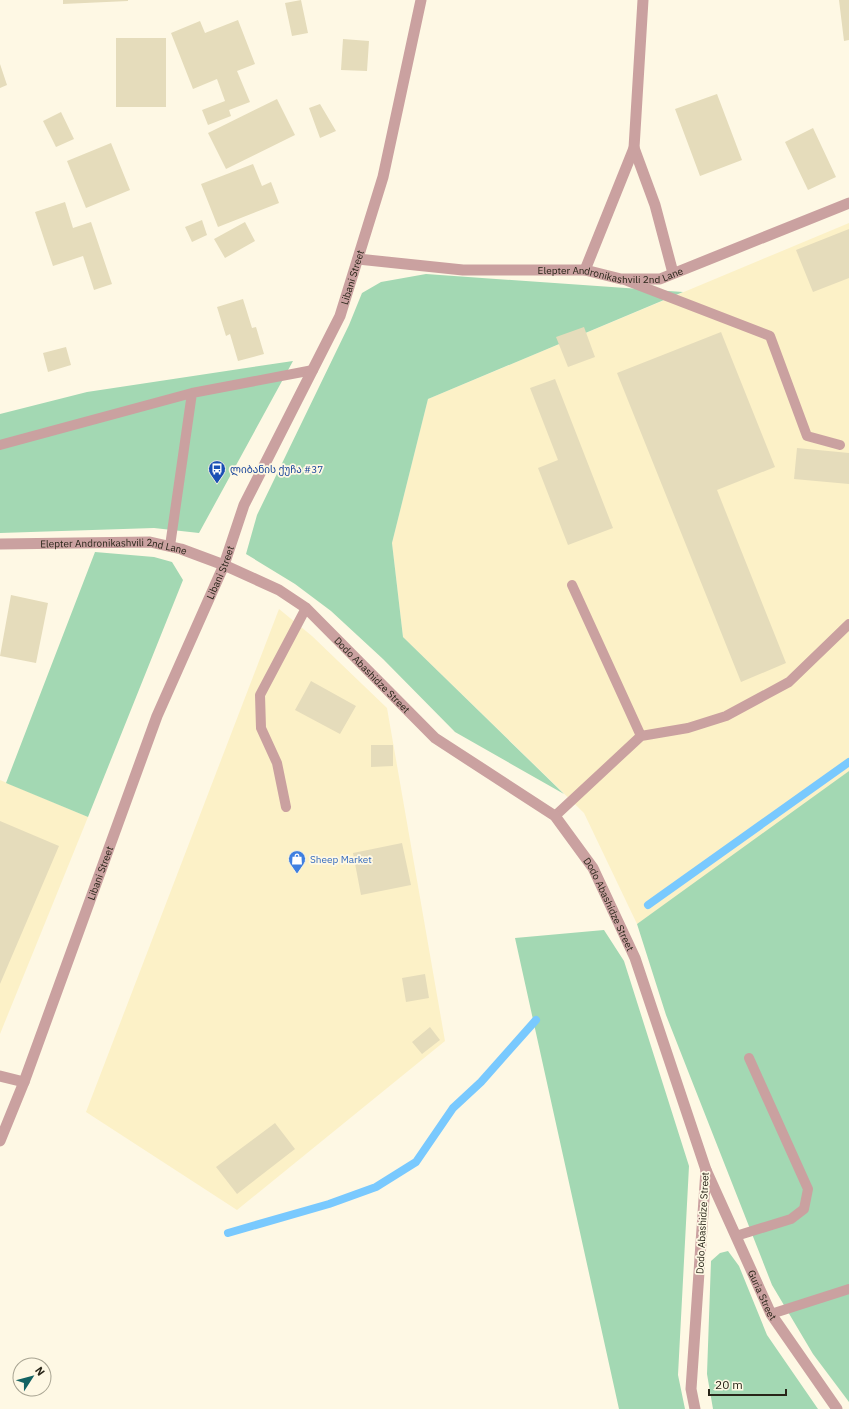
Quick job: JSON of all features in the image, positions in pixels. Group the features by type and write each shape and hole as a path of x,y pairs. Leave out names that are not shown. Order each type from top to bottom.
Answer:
{"street":[{"name":"Libani Street","path":"0,1141 24,1082 157,716 224,565 244,505 340,316 383,177 421,0"},
{"path":"585,270 634,148 643,0"},
{"path":"634,148 655,206 673,274"},
{"name":"Elepter Andronikashvili 2nd Lane","path":"358,259 463,270 585,270 621,279 660,279 849,203"},
{"name":"Elepter Andronikashvili 2nd Lane","path":"0,544 150,542 181,549 224,565"},
{"name":"Dodo Abashidze Street","path":"224,565 280,590 306,608 435,738 555,816 593,868 635,958 706,1170 691,1389 695,1409"},
{"path":"0,1076 24,1082"},
{"name":"Guria Street","path":"706,1170 771,1314 837,1409"}],"lane":[{"path":"621,279 770,336 807,436 840,445"},
{"path":"0,445 192,393 313,370"},
{"path":"170,546 192,393"},
{"path":"572,585 641,736"},
{"path":"286,807 276,763 261,728 260,695 306,608"},
{"path":"555,816 641,736 688,728 726,716 789,682 849,624"},
{"path":"736,1236 791,1219 804,1209 808,1189 749,1058"},
{"path":"771,1314 849,1289"}],"shaded area":[{"path":"849,223 849,771 773,829 637,924 584,813 403,637 392,543 428,399"},
{"name":"Sheep Market","path":"279,609 312,636 387,708 445,1041 237,1210 86,1112"},
{"path":"0,780 88,817 0,1034"}],"green space":[{"path":"426,274 683,292 428,399 392,543 403,637 564,794 455,732 383,659 331,611 295,584 246,554 257,515 349,325 362,293 381,282"},
{"path":"293,361 199,533 154,528 0,533 0,414 87,392"},
{"path":"95,552 154,557 172,562 183,580 88,817 6,783"},
{"path":"849,771 849,1402 813,1354 772,1285 666,1015 637,924"},
{"path":"604,930 624,961 689,1166 678,1375 685,1409 619,1409 515,938"},
{"path":"728,1251 739,1266 767,1335 818,1409 713,1409 707,1374 711,1261 720,1253"}],"building":[{"path":"63,0 128,0 128,1 63,4"},
{"path":"301,0 308,33 292,36 285,3"},
{"path":"839,0 849,0 849,40 844,41"},
{"path":"238,20 255,64 237,71 250,102 229,110 231,116 208,125 202,110 225,101 217,79 193,89 171,33 200,21 205,33"},
{"path":"116,38 166,38 166,107 116,107"},
{"path":"343,39 369,41 367,71 341,70"},
{"path":"0,64 7,85 0,88"},
{"path":"717,94 742,160 700,176 675,109"},
{"path":"277,99 295,135 226,169 208,133"},
{"path":"320,104 336,131 320,138 309,108"},
{"path":"61,112 74,139 56,147 43,121"},
{"path":"813,128 836,177 808,190 785,142"},
{"path":"111,143 130,190 86,208 67,161"},
{"path":"253,164 262,186 271,182 279,203 218,227 201,184"},
{"path":"65,202 73,228 91,222 112,284 94,290 83,256 53,266 35,212"},
{"path":"202,220 207,235 192,242 185,227"},
{"path":"245,222 255,241 225,258 214,239"},
{"path":"849,229 849,278 813,292 796,250"},
{"path":"243,299 252,328 256,327 264,354 238,361 230,334 226,336 217,307"},
{"path":"584,327 595,357 568,367 556,337"},
{"path":"721,332 775,467 717,490 786,663 741,682 617,373"},
{"path":"66,347 71,365 48,372 43,353"},
{"path":"555,379 613,528 568,545 538,468 558,460 530,388"},
{"path":"797,448 849,453 849,484 794,479"},
{"path":"11,595 48,603 36,663 0,656"},
{"path":"311,681 356,706 340,734 295,710"},
{"path":"371,745 393,745 393,766 371,767"},
{"path":"0,821 59,846 0,984"},
{"path":"402,843 411,885 361,895 353,853"},
{"path":"425,974 429,998 406,1002 402,978"},
{"path":"430,1027 440,1040 422,1054 412,1042"},
{"path":"275,1123 295,1149 237,1194 216,1167"}],"waterway":[{"path":"648,905 849,762"},
{"path":"228,1233 329,1204 376,1187 416,1162 453,1108 481,1082 536,1020"}],"place":[{"name":"ლიბანის ქუჩა #37","path":"217,484"},
{"name":"Sheep Market","path":"297,874"}]}
